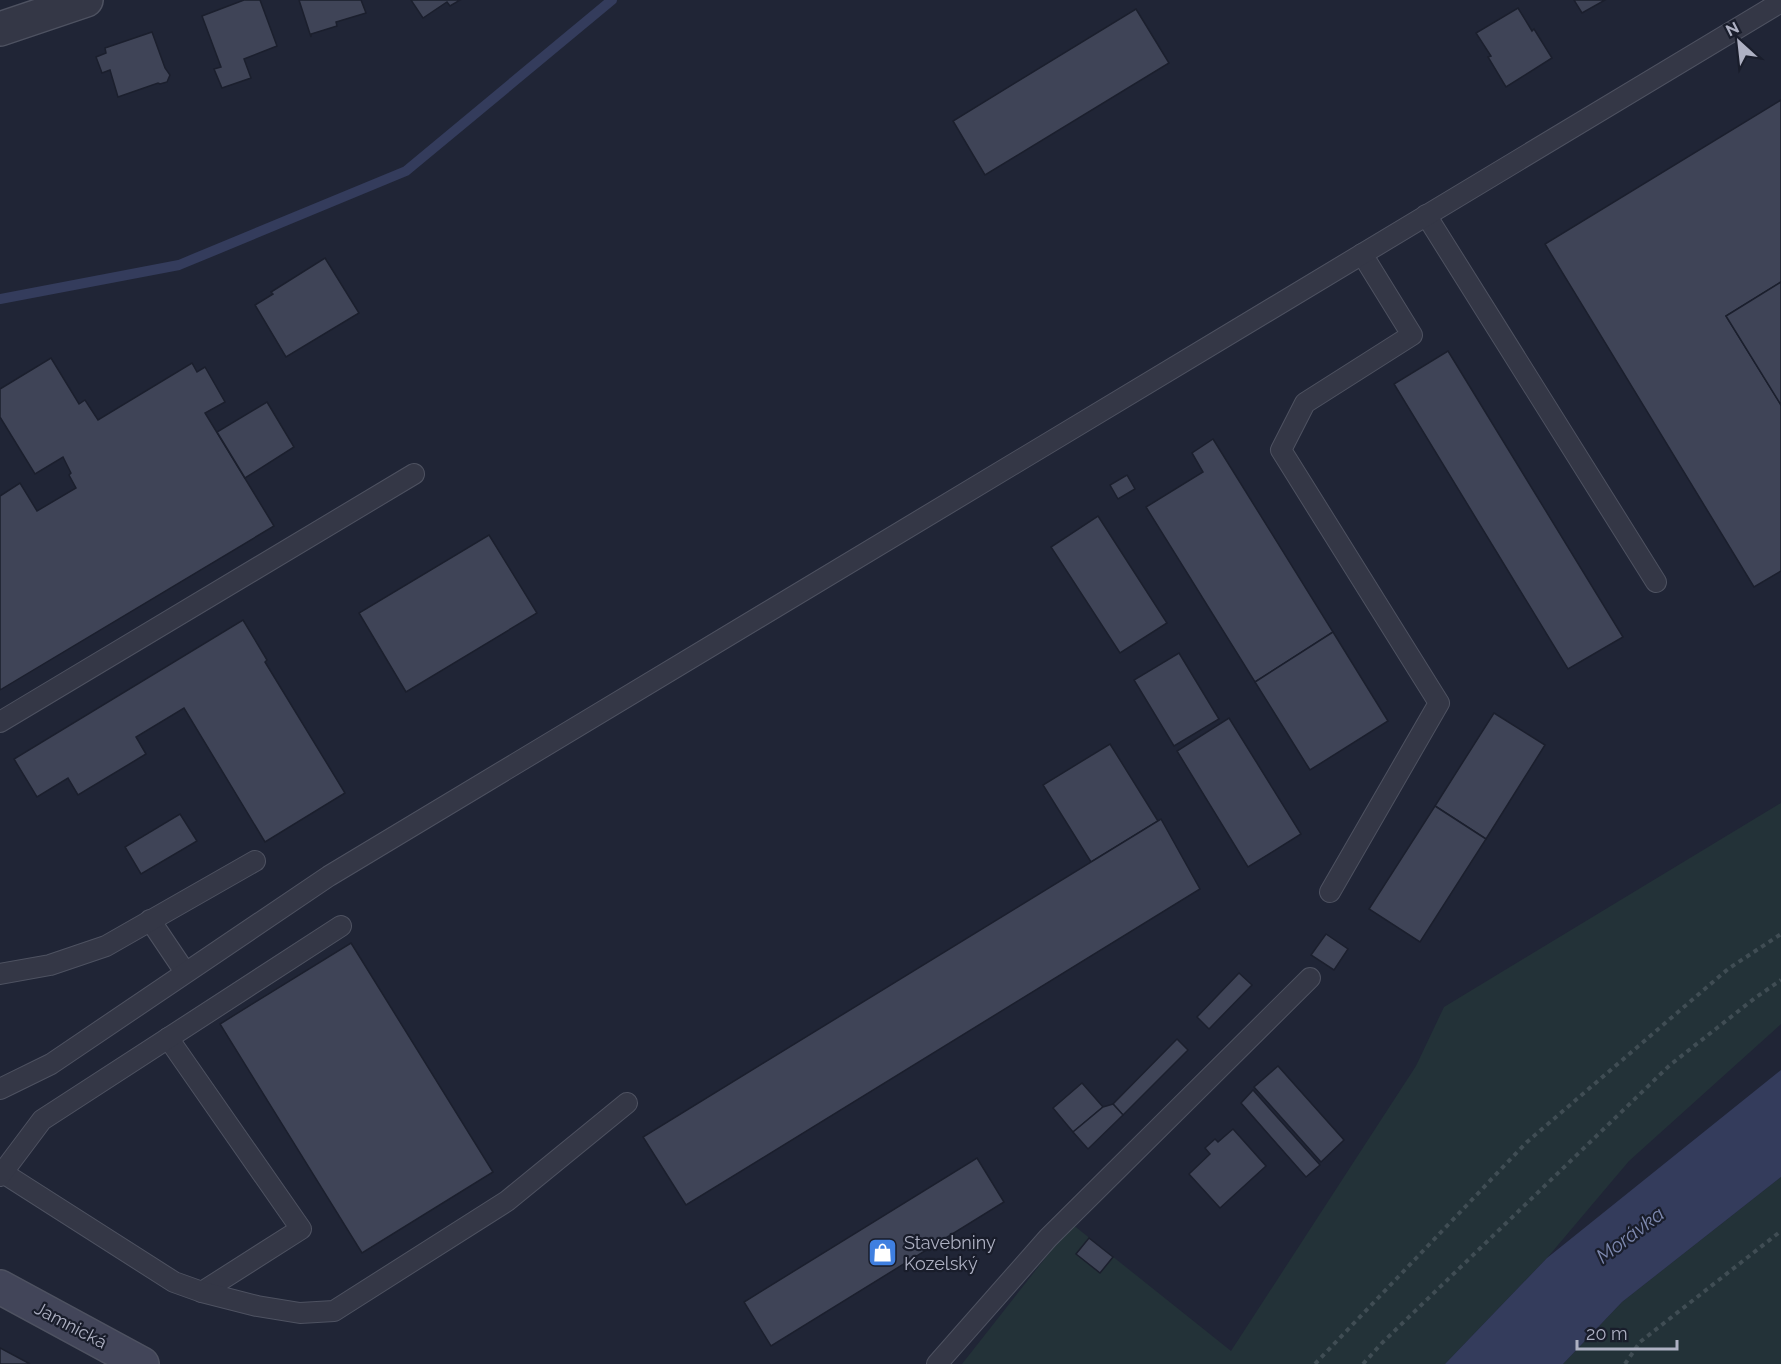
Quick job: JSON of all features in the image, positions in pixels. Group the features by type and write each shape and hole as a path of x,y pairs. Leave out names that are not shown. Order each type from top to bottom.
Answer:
{"main road":[{"name":"Jamnická","path":"0,1287 142,1364"}],"street":[{"path":"0,29 86,0"}],"lane":[{"path":"0,1089 51,1064 329,876 1781,2"},
{"path":"1426,215 1656,582"},
{"path":"1330,892 1440,704 1281,450 1305,403 1412,334 1362,254"},
{"path":"0,722 414,474"},
{"path":"0,974 50,965 106,946 255,861"},
{"path":"150,920 185,972"},
{"path":"341,926 42,1120 1,1173 174,1282 202,1292 257,1306 300,1313 334,1311 507,1201 627,1103"},
{"path":"937,1364 1048,1238 1310,978"},
{"path":"168,1038 301,1229 202,1292"}],"path":[{"path":"1315,1364 1527,1142 1728,969 1781,934"},
{"path":"1363,1364 1670,1065 1781,980"},
{"path":"1625,1364 1640,1342 1781,1231"}],"shaded area":[{"path":"1781,803 1781,1024 1629,1161 1547,1258 1445,1364 962,1364 1072,1224 1231,1351 1416,1066 1444,1007"},
{"path":"1781,1177 1781,1364 1563,1364 1622,1302"}],"water":[{"name":"Morávka","path":"1781,1070 1781,1177 1622,1302 1563,1364 1445,1364 1547,1258"}],"building":[{"path":"244,0 260,0 277,46 244,59 251,78 222,88 214,69 221,67 202,16"},
{"path":"299,0 361,0 366,13 336,22 337,26 311,34 311,37"},
{"path":"411,0 460,0 450,6 447,2 423,18"},
{"path":"1574,0 1605,0 1582,13"},
{"path":"1518,8 1552,58 1506,87 1488,57 1491,56 1476,33"},
{"path":"1136,9 1169,63 985,175 953,121"},
{"path":"152,32 165,68 170,75 167,82 118,97 110,70 102,73 96,57 106,53 105,48"},
{"path":"1781,100 1781,282 1726,316 1781,405 1781,571 1754,587 1545,244"},
{"path":"325,258 359,313 286,357 255,305 273,294 271,292"},
{"path":"1781,282 1781,405 1726,316"},
{"path":"1448,351 1623,637 1568,669 1394,384"},
{"path":"51,358 79,404 85,400 98,420 192,363 197,372 205,367 225,402 205,413 274,526 0,690 0,496 20,483 37,511 76,488 63,457 35,474 0,417 0,389"},
{"path":"267,402 294,447 245,478 217,432"},
{"path":"1213,439 1333,632 1255,682 1146,507 1203,472 1192,453"},
{"path":"1127,475 1135,489 1118,499 1110,485"},
{"path":"1098,516 1167,623 1120,653 1051,547"},
{"path":"489,535 537,613 406,692 359,613"},
{"path":"243,620 267,660 265,662 345,793 265,842 184,708 136,737 146,754 78,795 68,778 37,797 14,759"},
{"path":"1333,632 1388,721 1310,770 1255,682"},
{"path":"1179,653 1219,719 1174,746 1134,680"},
{"path":"1494,713 1545,745 1486,839 1435,806"},
{"path":"1229,718 1301,834 1248,867 1177,751"},
{"path":"1110,744 1158,821 1091,862 1043,785"},
{"path":"1435,806 1486,839 1420,942 1369,909"},
{"path":"180,814 197,841 141,874 125,847"},
{"path":"1161,819 1200,889 686,1205 643,1137"},
{"path":"1326,934 1348,949 1334,970 1311,955"},
{"path":"351,943 493,1172 362,1253 220,1024"},
{"path":"1239,973 1252,985 1209,1029 1197,1017"},
{"path":"1177,1039 1188,1050 1123,1115 1113,1104"},
{"path":"1278,1066 1344,1140 1321,1162 1254,1087"},
{"path":"1082,1083 1103,1107 1073,1132 1053,1108"},
{"path":"1253,1090 1320,1165 1306,1177 1241,1103"},
{"path":"1113,1104 1123,1115 1088,1149 1073,1132 1103,1107"},
{"path":"1233,1129 1266,1166 1220,1208 1189,1174 1210,1154 1205,1148 1215,1139 1218,1142"},
{"path":"977,1158 1004,1202 771,1346 744,1302"},
{"path":"1089,1238 1113,1257 1100,1273 1076,1254"},
{"path":"0,1348 30,1364 0,1364"}],"waterway":[{"path":"0,299 179,265 406,171 612,0"}],"place":[{"name":"Stavebniny Kozelský","path":"883,1252"}]}
